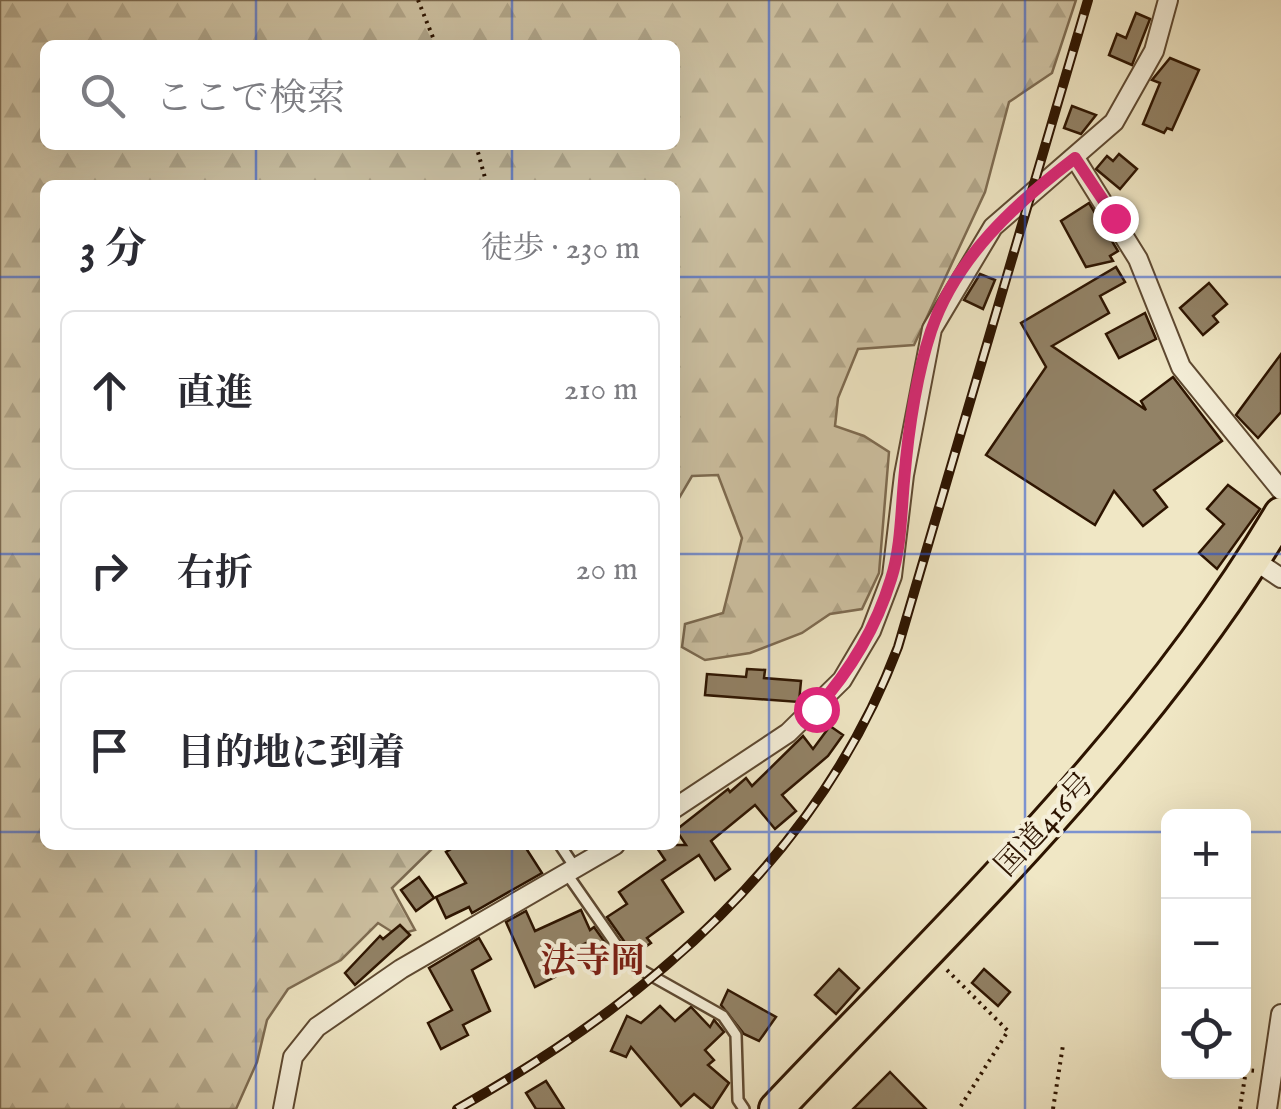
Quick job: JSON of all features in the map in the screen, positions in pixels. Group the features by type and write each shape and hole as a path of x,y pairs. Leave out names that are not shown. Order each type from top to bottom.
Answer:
{"highway":[{"name":"国道416号","path":"776,1109 1061,808 1267,569 1281,514"}],"street":[{"path":"680,805 788,733 842,680 871,631 892,576 904,475 932,330 992,228 1114,122 1138,86 1154,51 1168,0"},
{"path":"1075,158 1138,259 1181,367 1281,490"},
{"path":"282,1109 294,1057 317,1026 401,969 607,850"},
{"path":"1267,1109 1281,1014"}],"lane":[{"path":"562,850 571,872 629,962 723,1016 736,1035 738,1100 744,1109"}],"path":[{"path":"418,0 434,40"},
{"path":"477,150 486,180"},
{"path":"926,949 1008,1031 958,1109"},
{"path":"1053,1109 1063,1045"},
{"path":"1240,1109 1246,1070 1272,1073"}],"green space":[{"path":"0,0 1076,0 1052,73 1009,102 985,192 914,345 858,349 838,398 835,426 864,436 889,452 879,573 862,609 830,614 802,633 750,653 705,660 682,647 685,624 723,613 742,538 718,475 692,476 680,496 680,180 40,180 40,850 431,850 392,888 415,930 397,935 378,923 341,960 288,989 267,1020 257,1062 236,1109 0,1109"}],"building":[{"path":"1136,13 1150,19 1132,65 1109,55 1117,34 1126,38"},
{"path":"1170,58 1199,70 1172,130 1167,128 1164,133 1143,124 1160,83 1152,80"},
{"path":"1072,106 1096,115 1081,134 1064,128"},
{"path":"1119,154 1137,169 1120,189 1096,169 1107,156 1113,161"},
{"path":"1089,203 1118,251 1110,256 1113,261 1086,267 1061,221"},
{"path":"1116,267 1125,282 1100,296 1109,313 1052,346 1146,410 1141,401 1173,377 1222,441 1154,490 1167,507 1143,526 1114,491 1095,525 986,455 1046,367 1021,323"},
{"path":"980,274 995,280 983,309 964,300"},
{"path":"1209,283 1227,304 1213,316 1218,322 1203,335 1180,308"},
{"path":"1145,313 1156,339 1119,358 1106,334"},
{"path":"1281,354 1281,412 1258,438 1236,415"},
{"path":"1228,485 1260,509 1217,569 1199,553 1224,524 1207,509"},
{"path":"747,669 765,670 764,678 801,681 799,702 705,695 707,674 746,677"},
{"path":"830,726 843,735 828,756 782,795 796,811 775,829 755,805 711,841 730,869 715,880 699,855 662,880 683,912 647,938 651,943 635,954 631,951 607,917 627,904 619,892 665,860 658,850 680,850 680,845 686,845 680,827 728,789 730,792 746,778 752,786 803,736 813,749"},
{"path":"527,850 542,873 472,913 469,907 446,918 436,897 466,883 446,852"},
{"path":"419,877 434,898 416,911 401,890"},
{"path":"581,910 590,930 594,927 616,958 600,965 586,943 548,960 555,977 535,987 506,922 526,911 535,931"},
{"path":"400,925 410,935 355,985 345,973 380,936 383,939"},
{"path":"479,938 491,959 472,970 490,1011 463,1025 468,1035 441,1049 428,1023 452,1010 429,968"},
{"path":"839,969 859,988 836,1014 815,995"},
{"path":"984,969 1010,992 998,1006 972,983"},
{"path":"728,990 776,1017 759,1041 744,1034 721,1005"},
{"path":"660,1006 675,1021 691,1007 710,1027 714,1020 724,1032 705,1050 714,1060 708,1065 729,1083 712,1109 694,1094 681,1106 631,1047 626,1057 611,1051 627,1016 641,1023"},
{"path":"890,1072 926,1109 853,1109"},
{"path":"546,1081 564,1109 536,1109 526,1093"}],"railway":[{"path":"457,1109 595,1021 660,971 719,916 774,857 823,792 864,722 898,647 1088,0"}],"district":[{"name":"法寺岡","path":"593,960"}],"route":[{"path":"816,709 842,680 871,631 892,576 923,366 932,330 948,296 992,228 1075,158 1115,218"}]}
